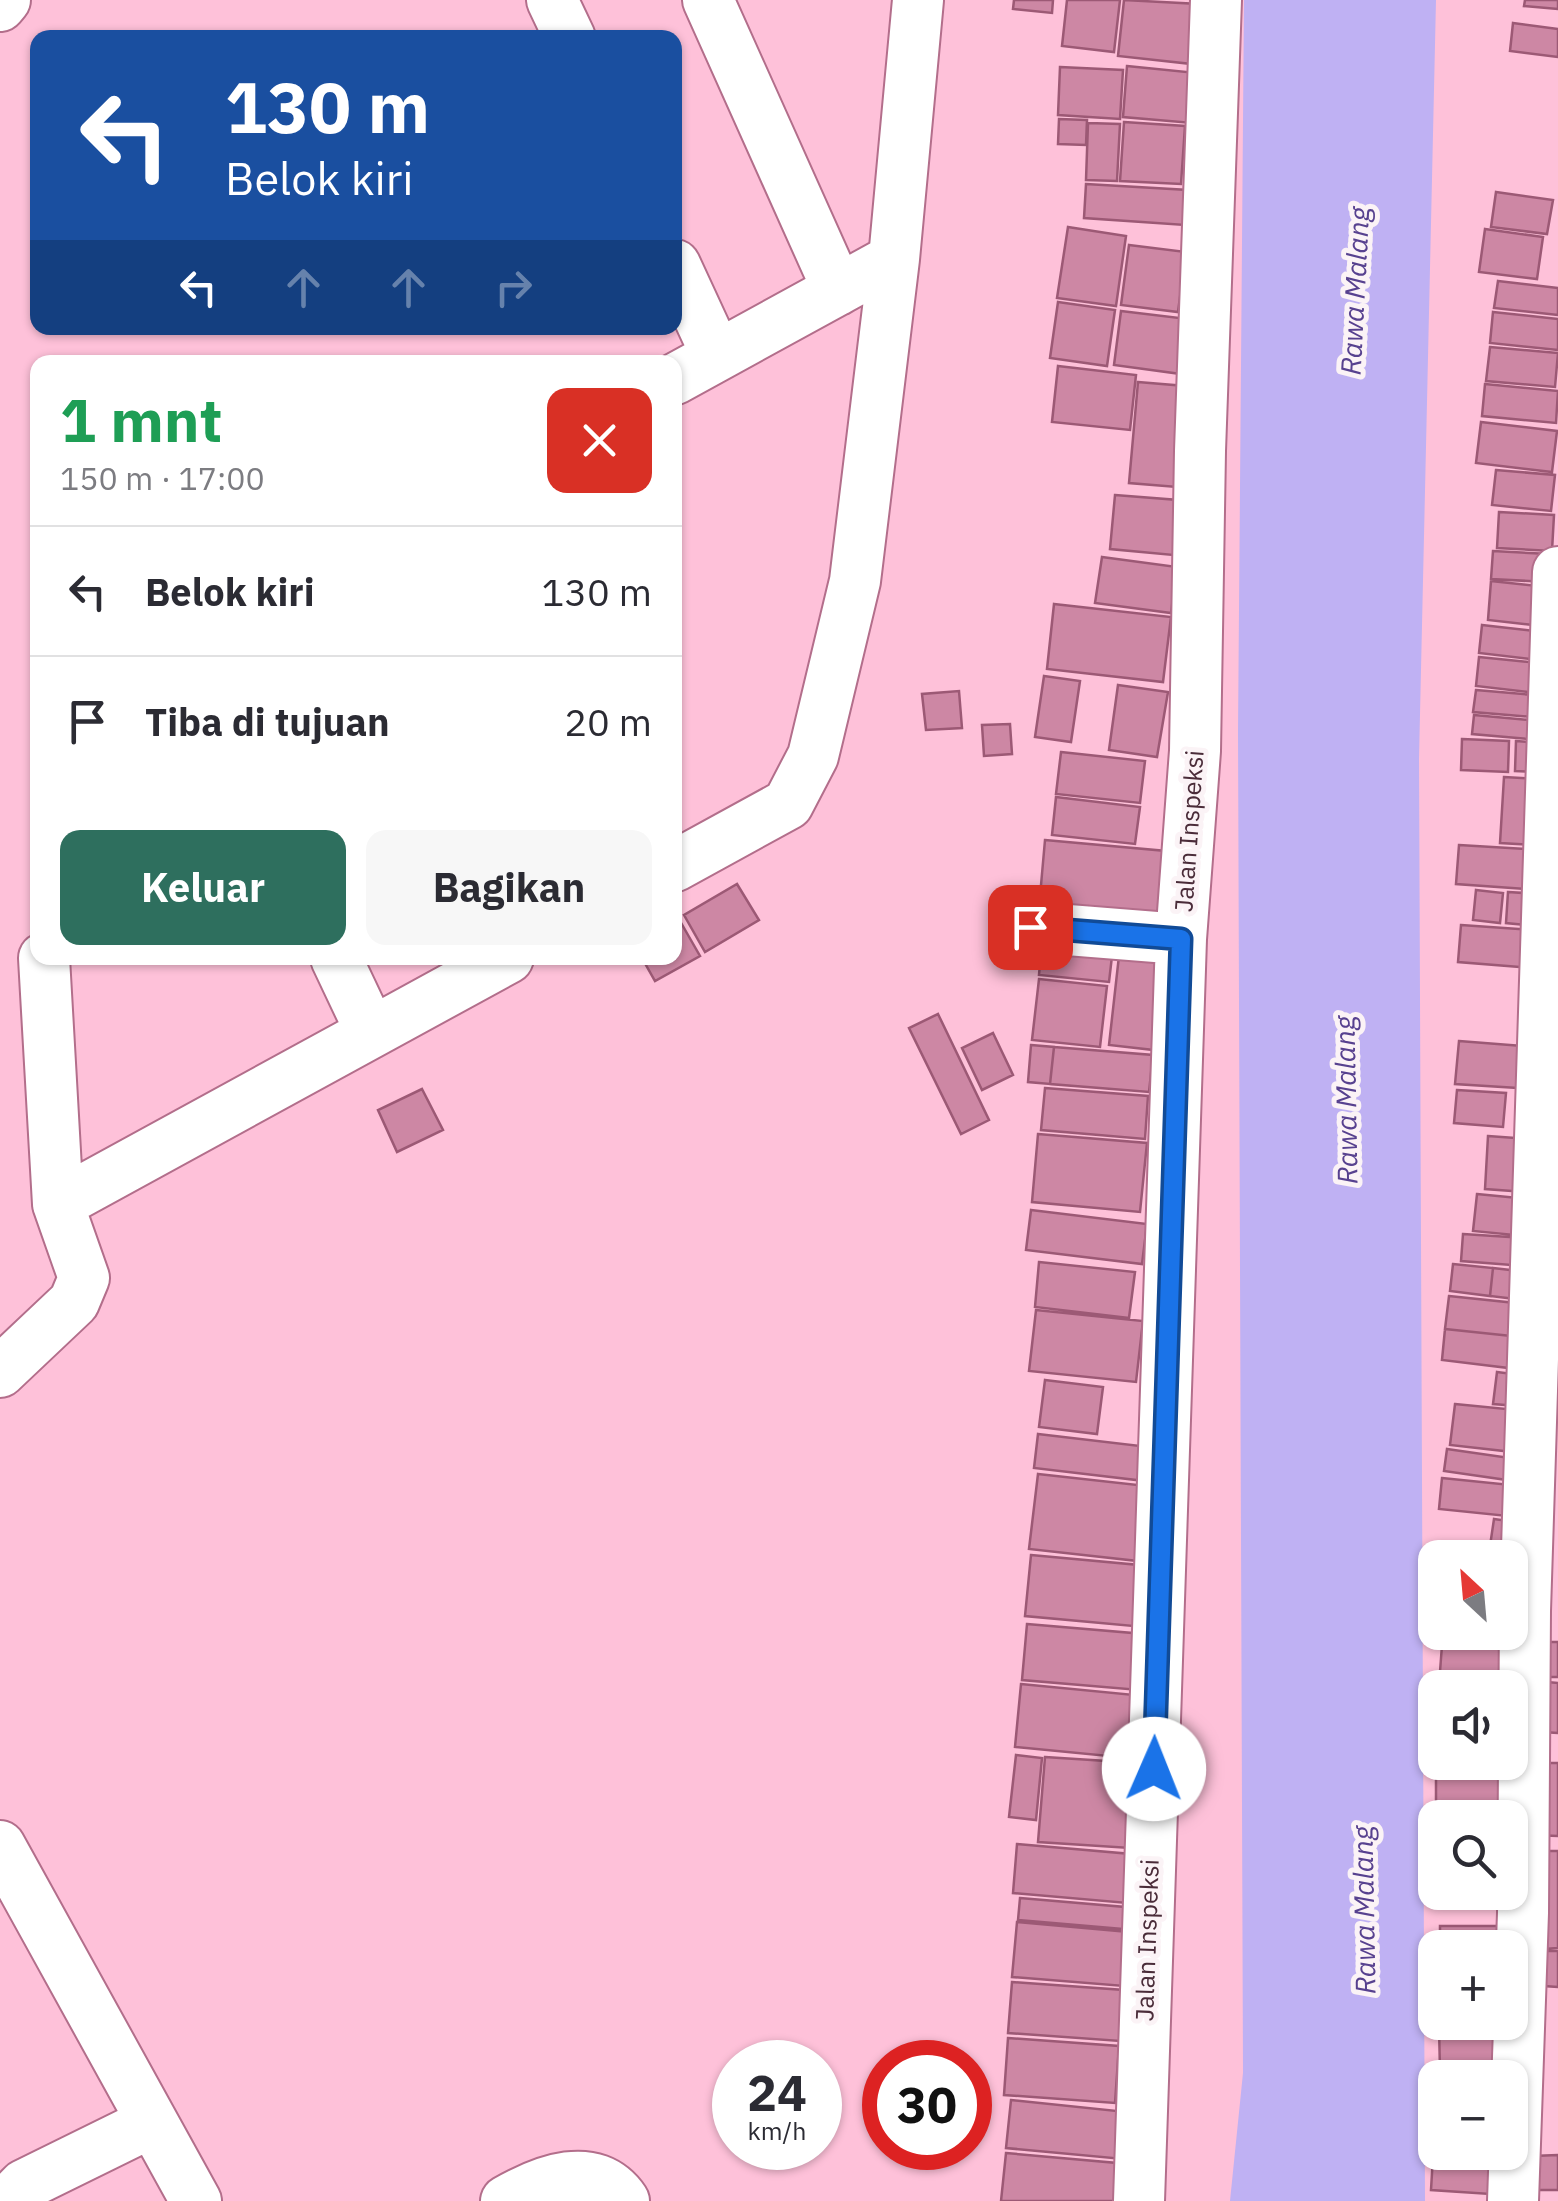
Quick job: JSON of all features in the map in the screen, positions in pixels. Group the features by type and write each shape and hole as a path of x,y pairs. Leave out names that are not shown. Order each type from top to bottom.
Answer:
{"street":[{"path":"0,6 5,0"},
{"path":"552,0 566,30"},
{"path":"708,0 838,290"},
{"path":"682,862 788,804 813,756 855,581 894,258 918,0"},
{"name":"Jalan Inspeksi","path":"1139,2201 1181,939 1195,751 1200,450 1216,0"},
{"path":"682,300 696,368 894,258"},
{"path":"1513,2201 1523,1913 1525,1611 1558,572"},
{"path":"1030,927 1181,939"},
{"path":"0,1372 74,1302 84,1278 58,1204 44,965"},
{"path":"339,965 371,1032"},
{"path":"58,1204 495,965"},
{"path":"0,1846 196,2201"},
{"path":"8,2201 24,2184 152,2122"},
{"path":"506,2201 564,2175 600,2182 624,2201"}],"water":[{"name":"Rawa Malang","path":"1244,0 1436,0 1419,759 1422,1540 1418,1540 1418,1650 1423,1650 1423,1670 1418,1670 1418,1780 1423,1780 1423,1800 1418,1800 1418,1910 1424,1910 1424,1930 1418,1930 1418,2040 1424,2040 1424,2060 1418,2060 1418,2170 1425,2170 1425,2201 1230,2201 1243,2073 1238,732"}],"building":[{"path":"1014,0 1053,0 1052,13 1013,9"},
{"path":"1067,0 1120,0 1114,52 1062,46"},
{"path":"1124,0 1199,4 1192,64 1118,56"},
{"path":"1525,0 1558,0 1558,9 1524,6"},
{"path":"1513,23 1558,29 1558,57 1510,51"},
{"path":"1127,66 1197,73 1192,123 1123,117"},
{"path":"1060,67 1123,70 1120,119 1058,115"},
{"path":"1059,119 1087,120 1086,145 1058,144"},
{"path":"1124,122 1185,126 1181,184 1120,181"},
{"path":"1088,123 1120,124 1117,181 1086,180"},
{"path":"1086,184 1188,190 1185,225 1084,218"},
{"path":"1496,192 1553,200 1547,234 1491,227"},
{"path":"1068,227 1126,236 1116,306 1057,298"},
{"path":"1485,229 1543,237 1537,279 1479,272"},
{"path":"1129,245 1186,252 1178,312 1121,305"},
{"path":"1498,281 1558,288 1558,315 1494,308"},
{"path":"1058,302 1115,310 1107,366 1050,358"},
{"path":"1121,311 1188,319 1181,374 1114,365"},
{"path":"1493,312 1558,319 1558,350 1490,343"},
{"path":"1490,347 1558,353 1555,387 1486,381"},
{"path":"1058,366 1136,375 1130,430 1052,422"},
{"path":"1138,382 1197,387 1189,488 1129,483"},
{"path":"1485,384 1558,391 1556,423 1482,416"},
{"path":"1481,422 1557,431 1552,472 1476,463"},
{"path":"1496,470 1555,475 1551,511 1492,505"},
{"path":"1115,495 1178,500 1173,555 1110,549"},
{"path":"1499,512 1554,515 1552,551 1497,548"},
{"path":"1493,551 1549,554 1547,582 1491,579"},
{"path":"1102,557 1177,567 1171,613 1095,603"},
{"path":"1491,581 1546,587 1543,626 1488,620"},
{"path":"1054,604 1171,617 1163,682 1047,669"},
{"path":"1482,625 1543,632 1539,660 1479,653"},
{"path":"1479,657 1539,663 1536,693 1476,686"},
{"path":"1044,676 1080,681 1071,742 1035,737"},
{"path":"1118,685 1168,692 1157,757 1109,750"},
{"path":"1476,690 1534,695 1532,717 1473,712"},
{"path":"959,691 962,728 926,730 922,694"},
{"path":"1474,715 1541,721 1539,740 1472,734"},
{"path":"1010,724 1012,754 984,756 982,725"},
{"path":"1462,739 1509,741 1508,772 1461,770"},
{"path":"1516,741 1541,743 1539,772 1515,771"},
{"path":"1061,752 1145,761 1140,803 1056,794"},
{"path":"1504,777 1541,779 1536,845 1500,843"},
{"path":"1056,797 1140,807 1135,844 1052,835"},
{"path":"1045,840 1166,851 1159,928 1038,919"},
{"path":"1459,845 1542,850 1540,890 1456,884"},
{"path":"737,884 759,920 705,952 684,915"},
{"path":"1476,890 1503,893 1500,923 1473,920"},
{"path":"1508,892 1540,894 1537,926 1506,923"},
{"path":"682,924 700,956 655,981 646,965 682,965"},
{"path":"1461,925 1535,930 1533,968 1458,962"},
{"path":"1043,931 1114,939 1109,982 1039,975"},
{"path":"1121,938 1166,943 1154,1050 1109,1045"},
{"path":"1039,979 1107,986 1100,1047 1032,1040"},
{"path":"938,1014 989,1120 961,1134 909,1028"},
{"path":"993,1033 1013,1075 982,1090 962,1048"},
{"path":"1459,1041 1535,1047 1532,1089 1455,1084"},
{"path":"1031,1045 1054,1047 1050,1084 1028,1082"},
{"path":"1054,1047 1153,1055 1149,1092 1050,1084"},
{"path":"1045,1088 1148,1096 1145,1139 1041,1130"},
{"path":"422,1089 443,1130 397,1152 378,1110"},
{"path":"1457,1090 1506,1093 1503,1127 1454,1123"},
{"path":"1038,1134 1147,1143 1140,1212 1032,1202"},
{"path":"1488,1136 1530,1139 1526,1192 1485,1189"},
{"path":"1477,1194 1528,1199 1524,1236 1473,1231"},
{"path":"1031,1210 1147,1224 1142,1264 1026,1250"},
{"path":"1463,1234 1525,1238 1524,1266 1461,1261"},
{"path":"1039,1262 1135,1272 1129,1318 1035,1307"},
{"path":"1453,1264 1493,1268 1490,1296 1450,1291"},
{"path":"1493,1268 1527,1272 1524,1300 1490,1296"},
{"path":"1449,1296 1525,1304 1521,1337 1445,1329"},
{"path":"1036,1310 1143,1321 1136,1382 1029,1371"},
{"path":"1445,1329 1521,1337 1517,1369 1442,1360"},
{"path":"1497,1372 1521,1375 1518,1406 1493,1404"},
{"path":"1045,1380 1103,1387 1097,1434 1039,1427"},
{"path":"1455,1404 1517,1410 1513,1452 1450,1445"},
{"path":"1038,1434 1149,1447 1145,1481 1034,1468"},
{"path":"1447,1449 1517,1459 1514,1481 1444,1471"},
{"path":"1038,1474 1147,1486 1138,1561 1029,1549"},
{"path":"1442,1478 1521,1486 1517,1517 1439,1509"},
{"path":"1494,1519 1522,1523 1520,1540 1491,1540"},
{"path":"1031,1555 1139,1565 1133,1626 1025,1616"},
{"path":"1027,1624 1144,1634 1139,1690 1022,1680"},
{"path":"1545,1642 1558,1642 1558,1677 1543,1677"},
{"path":"1442,1650 1516,1650 1513,1670 1440,1670"},
{"path":"1547,1682 1558,1683 1558,1733 1543,1732"},
{"path":"1021,1684 1145,1696 1139,1759 1015,1747"},
{"path":"1016,1755 1042,1758 1036,1820 1009,1817"},
{"path":"1045,1757 1137,1763 1130,1848 1038,1842"},
{"path":"1537,1763 1558,1763 1558,1836 1534,1835"},
{"path":"1436,1780 1506,1780 1506,1800 1436,1800"},
{"path":"1017,1844 1131,1854 1127,1903 1013,1893"},
{"path":"1544,1851 1558,1851 1558,1948 1544,1949"},
{"path":"1020,1898 1125,1907 1123,1929 1018,1920"},
{"path":"1017,1922 1129,1932 1124,1986 1012,1977"},
{"path":"1440,1926 1505,1926 1505,1930 1440,1930"},
{"path":"1546,1951 1558,1951 1558,1987 1544,1986"},
{"path":"1012,1982 1124,1990 1120,2041 1008,2033"},
{"path":"1008,2038 1119,2046 1115,2103 1004,2095"},
{"path":"1439,2040 1509,2040 1510,2060 1440,2060"},
{"path":"1011,2100 1127,2112 1123,2159 1006,2148"},
{"path":"1006,2153 1128,2164 1125,2201 1001,2201"},
{"path":"1558,2155 1558,2190 1533,2190 1533,2156"},
{"path":"1432,2170 1491,2170 1490,2194 1431,2190"}],"route":[{"path":"1030,927 1181,939 1154,1769"}]}
